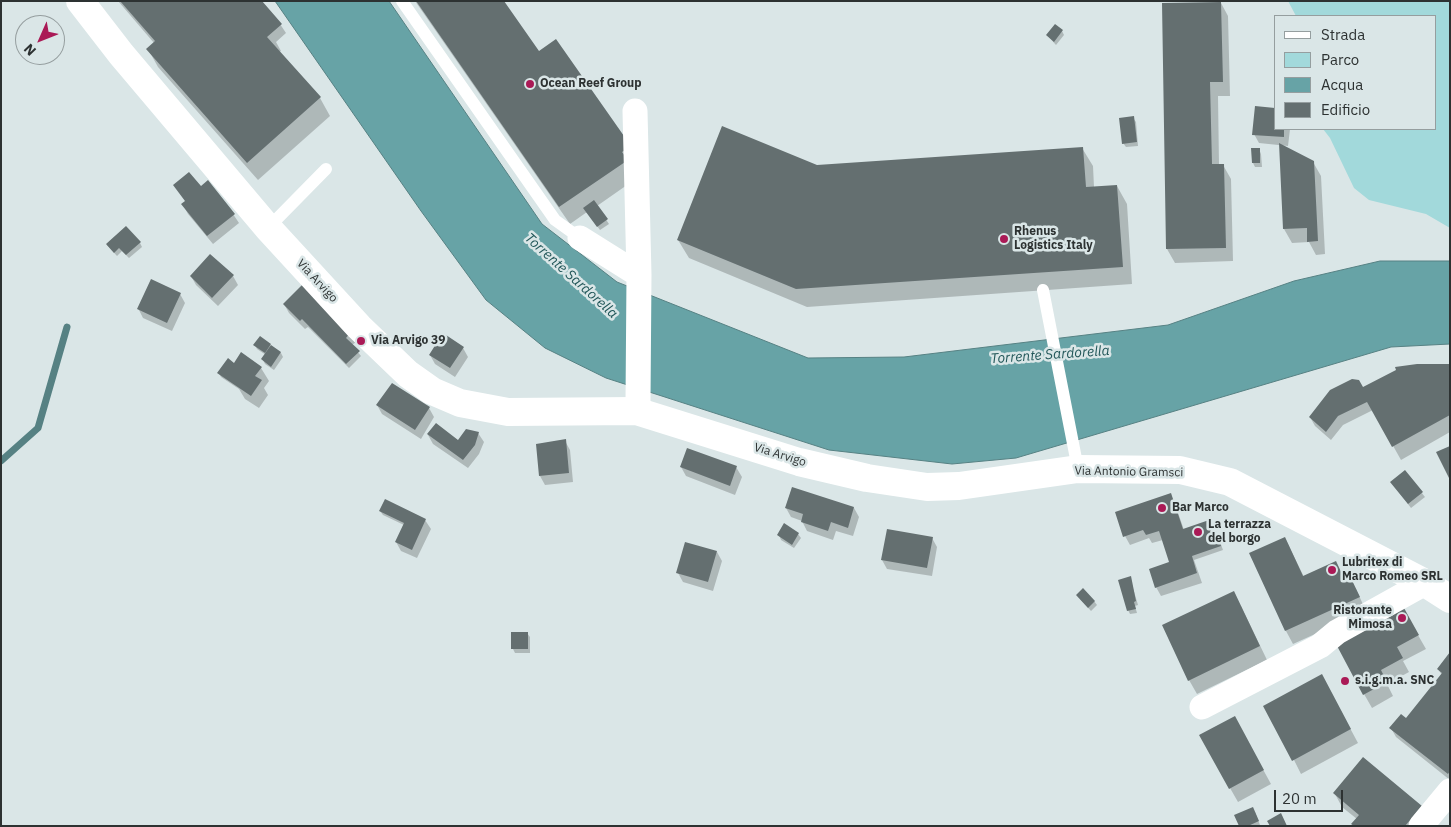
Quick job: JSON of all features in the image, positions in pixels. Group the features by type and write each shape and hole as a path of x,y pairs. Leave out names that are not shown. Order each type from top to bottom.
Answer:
{"main road":[{"name":"Via Arvigo","path":"80,1 120,54 268,228 359,327 408,374 432,391 460,403 483,409 508,412 637,406 799,462 867,478 928,487"},
{"name":"Via Antonio Gramsci","path":"928,487 960,486 1076,461 1180,470 1230,482 1425,584 1450,599"}],"street":[{"path":"635,111 639,275 637,406"},
{"path":"580,238 639,275"},
{"path":"1202,707 1320,646 1337,632 1425,584"},
{"path":"1421,826 1450,791"}],"lane":[{"path":"402,1 555,220 580,238"},
{"path":"268,228 326,169"},
{"path":"1043,290 1076,461"}],"green space":[{"path":"1288,1 1450,1 1450,228 1426,214 1369,200 1354,188 1330,138 1324,130 1436,130 1436,15 1295,15"}],"water":[{"name":"Torrente Sardorella","path":"275,1 389,1 542,224 617,282 808,358 904,357 1168,325 1294,281 1380,261 1450,261 1450,344 1391,347 1016,458 952,464 829,450 606,378 545,348 486,300 421,211"}],"building":[{"path":"120,1 262,1 282,24 267,37 321,97 247,163 146,49 155,41"},
{"path":"416,1 504,1 539,51 556,39 631,146 622,152 628,160 559,207"},
{"path":"1221,2 1223,82 1210,82 1212,164 1224,164 1226,248 1166,249 1162,3"},
{"path":"1055,24 1063,30 1054,42 1046,35"},
{"path":"1255,106 1274,108 1274,130 1284,130 1284,137 1252,135"},
{"path":"1134,116 1137,142 1122,144 1119,118"},
{"path":"722,126 817,165 1083,147 1086,187 1117,185 1123,267 796,289 677,240"},
{"path":"1279,143 1314,161 1318,241 1307,242 1307,228 1283,229"},
{"path":"1251,148 1260,148 1260,163 1252,163"},
{"path":"189,172 201,186 208,180 235,214 207,236 181,204 185,201 173,185"},
{"path":"594,200 608,219 597,227 583,208"},
{"path":"126,226 141,242 126,255 119,248 114,253 106,244"},
{"path":"210,254 234,275 212,298 190,276"},
{"path":"151,279 181,293 167,323 137,309"},
{"path":"304,283 351,332 346,338 360,351 346,364 302,319 300,321 283,304"},
{"path":"443,333 464,347 450,368 429,355"},
{"path":"260,336 271,344 265,353 253,345"},
{"path":"271,345 281,352 271,367 261,359"},
{"path":"241,352 262,367 255,376 262,380 251,396 217,373 228,358 234,363"},
{"path":"1417,364 1450,364 1450,415 1392,447 1367,402 1338,416 1326,432 1309,417 1330,390 1352,379 1359,380 1363,387 1396,370 1395,367"},
{"path":"392,383 430,407 415,430 376,405"},
{"path":"436,423 458,440 466,429 479,432 475,445 463,460 427,434"},
{"path":"566,439 569,473 539,476 536,444"},
{"path":"1450,446 1450,480 1436,452"},
{"path":"687,448 737,466 730,486 680,467"},
{"path":"1405,470 1423,492 1408,504 1390,482"},
{"path":"792,487 854,507 848,528 831,522 828,531 801,522 803,514 785,508"},
{"path":"1171,493 1183,529 1212,519 1221,546 1192,556 1197,573 1155,588 1149,569 1169,562 1159,531 1146,535 1143,530 1123,537 1115,512"},
{"path":"385,499 426,519 412,550 395,542 404,523 379,511"},
{"path":"784,523 799,533 792,545 777,535"},
{"path":"887,529 933,537 927,568 881,560"},
{"path":"1285,537 1303,576 1336,561 1343,576 1349,574 1360,597 1285,631 1249,553"},
{"path":"685,542 717,551 708,582 676,573"},
{"path":"1131,576 1136,609 1127,611 1118,580"},
{"path":"1083,588 1095,601 1088,608 1076,595"},
{"path":"1234,591 1260,646 1188,681 1162,625"},
{"path":"1404,608 1419,635 1397,647 1403,658 1381,670 1387,682 1363,695 1336,644"},
{"path":"511,632 528,632 528,649 511,649"},
{"path":"1450,652 1450,771 1448,774 1389,728 1401,714 1406,718 1442,673 1437,669"},
{"path":"1322,674 1351,729 1292,761 1263,706"},
{"path":"1235,716 1264,770 1229,789 1199,735"},
{"path":"1363,757 1422,806 1405,826 1354,826 1351,824 1359,815 1333,793"},
{"path":"1253,807 1259,821 1248,826 1239,826 1234,815"},
{"path":"1281,813 1287,826 1270,826 1267,821"}],"waterway":[{"path":"1,461 38,428 67,327"}],"place":[{"name":"Ocean Reef Group","path":"530,84"},
{"name":"Rhenus Logistics Italy","path":"1004,239"},
{"name":"Via Arvigo 39","path":"361,341"},
{"name":"Bar Marco","path":"1162,508"},
{"name":"La terrazza del borgo","path":"1198,532"},
{"name":"Lubritex di Marco Romeo SRL","path":"1332,570"},
{"name":"Ristorante Mimosa","path":"1402,618"},
{"name":"s.i.g.m.a. SNC","path":"1345,681"}]}
